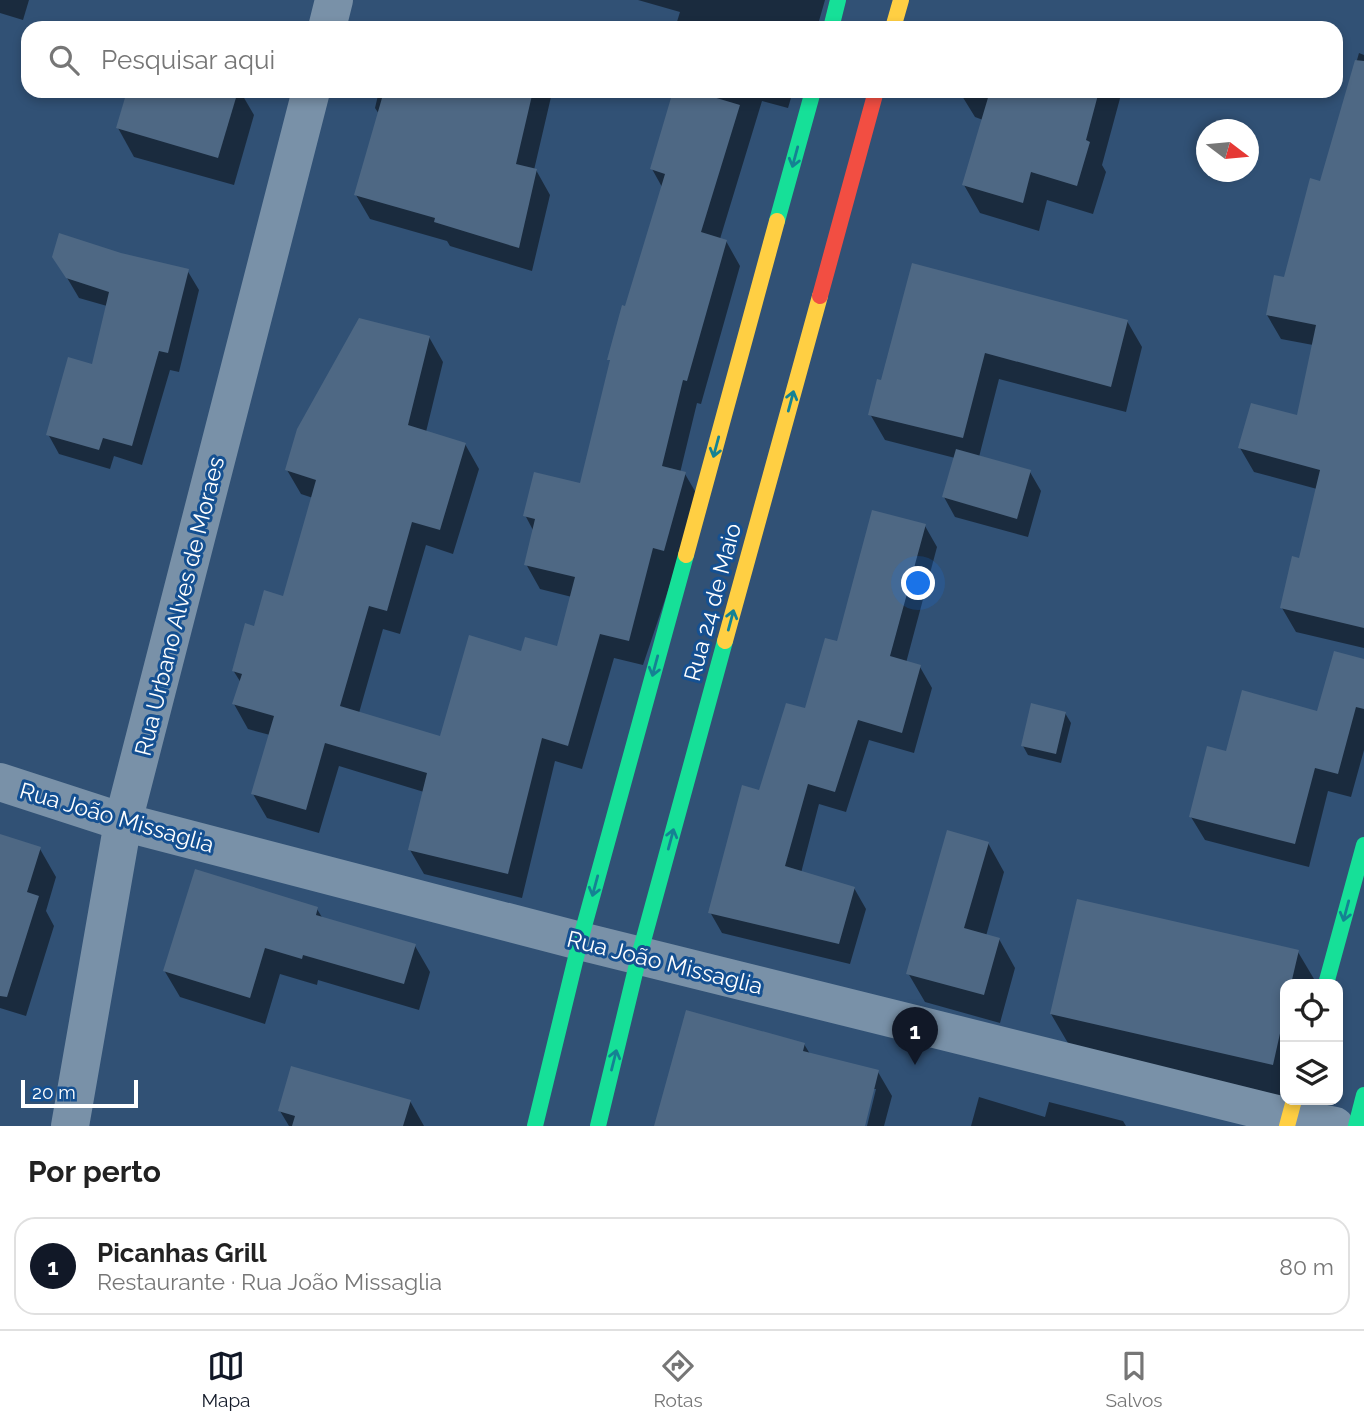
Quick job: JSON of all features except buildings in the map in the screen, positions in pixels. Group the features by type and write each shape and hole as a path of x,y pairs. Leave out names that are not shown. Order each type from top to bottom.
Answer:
{"street":[{"path":"329,21 334,0"},
{"path":"833,21 838,0"},
{"path":"895,21 901,0"},
{"name":"Rua Urbano Alves de Moraes","path":"70,1126 123,822 309,98"},
{"name":"Rua 24 de Maio","path":"535,1126 580,941 811,98"},
{"name":"Rua 24 de Maio","path":"598,1126 639,956 874,98"},
{"name":"Rua João Missaglia","path":"0,782 123,822 580,941 1335,1126"},
{"path":"1327,979 1364,845"},
{"path":"1356,1126 1364,1096"}],"traffic: fast":[{"path":"833,21 838,0"},
{"path":"777,221 811,98"},
{"path":"535,1126 580,941 686,555"},
{"path":"598,1126 639,956 725,641"},
{"path":"1327,979 1364,845"},
{"path":"1356,1126 1364,1095"}],"traffic: slow":[{"path":"895,21 901,0"},
{"path":"686,555 777,221"},
{"path":"725,641 820,296"},
{"path":"1287,1126 1293,1105"}],"traffic: jam":[{"path":"820,296 874,98"}],"place":[{"name":"Picanhas Grill","path":"915,1065"}]}
